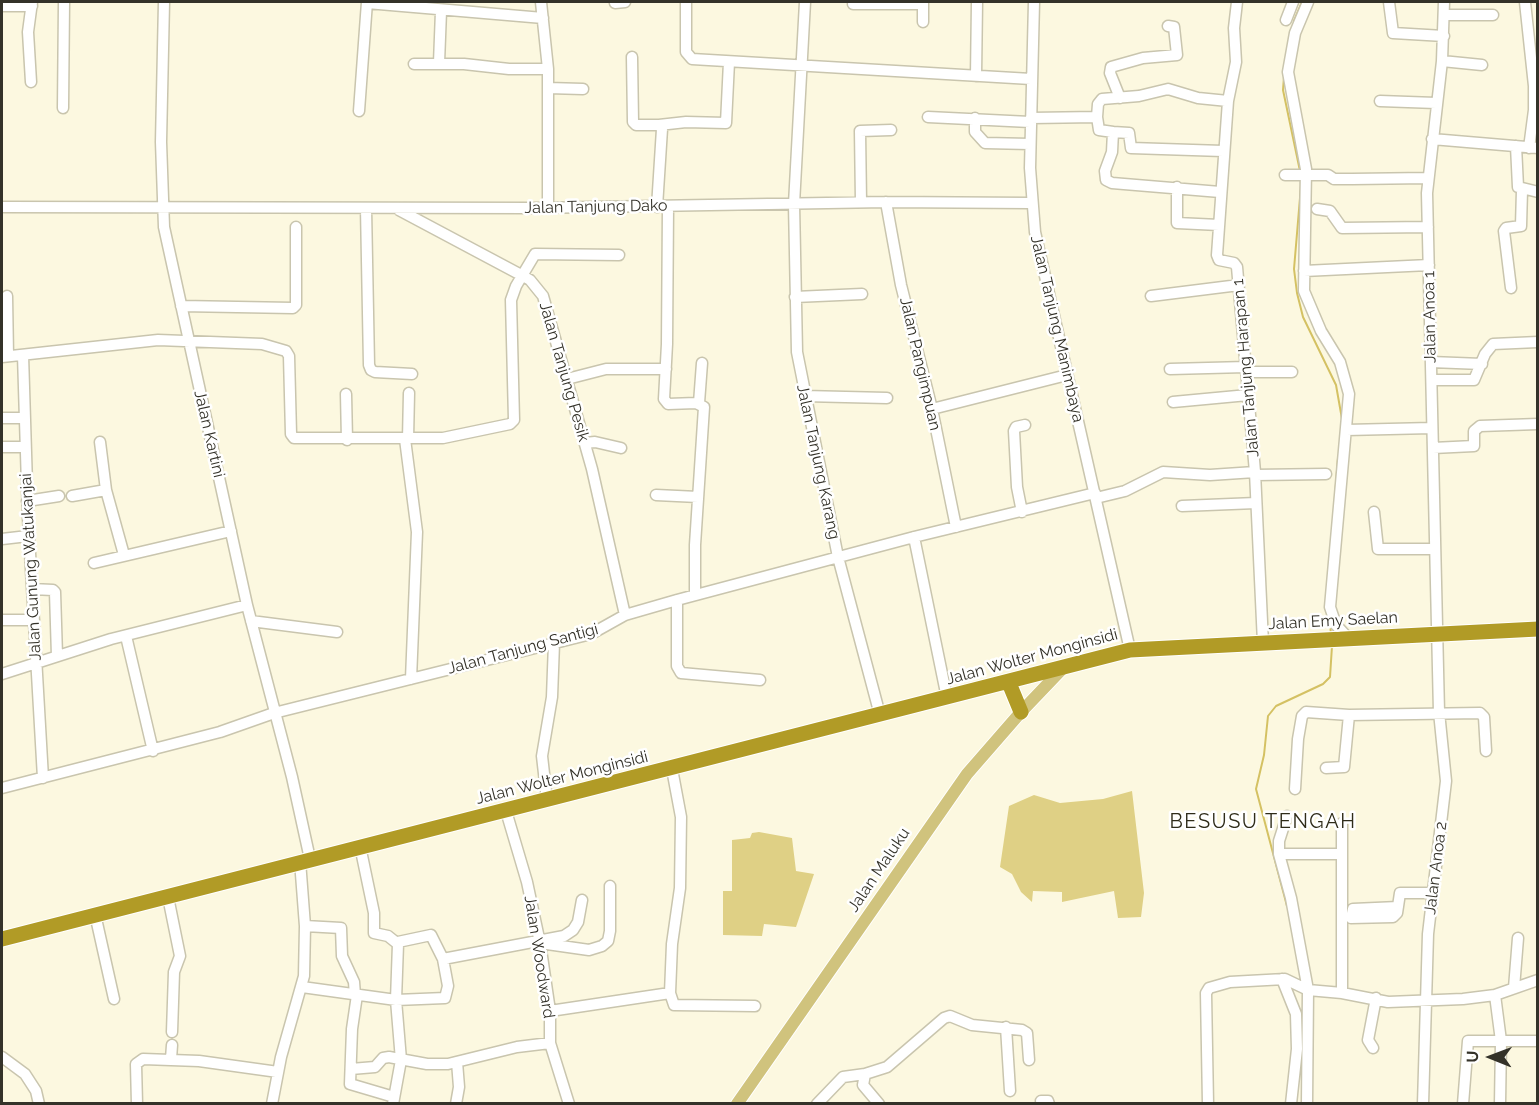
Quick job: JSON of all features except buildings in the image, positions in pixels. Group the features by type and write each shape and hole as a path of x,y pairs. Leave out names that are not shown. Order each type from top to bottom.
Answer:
{"highway":[{"name":"Jalan Emy Saelan","path":"1130,650 1538,628"},
{"name":"Jalan Wolter Monginsidi","path":"2,939 360,846 1009,683 1130,650"},
{"path":"1009,683 1021,712"}],"main road":[{"name":"Jalan Maluku","path":"737,1104 809,1003 929,826 981,757 1063,668"}],"street":[{"path":"63,108 64,2"},
{"name":"Jalan Kartini","path":"164,2 161,206 181,306 247,605 274,713 305,860 302,987 278,1072 272,1104"},
{"path":"359,111 367,2 441,11 543,18"},
{"path":"541,2 548,69 548,207"},
{"path":"686,2 687,56 692,59 1031,79"},
{"name":"Jalan Tanjung Karang","path":"804,2 794,204 797,352 838,557 880,715"},
{"path":"976,76 977,2"},
{"name":"Jalan Tanjung Manimbaya","path":"1034,2 1030,202 1041,266 1130,650"},
{"name":"Jalan Tanjung Harapan 1","path":"1237,2 1234,28 1236,62 1228,101 1223,151 1218,258 1236,265 1239,285 1255,473 1263,643"},
{"path":"1286,20 1293,2"},
{"path":"1308,2 1295,33 1288,68 1308,304 1337,356 1348,390 1330,610 1336,625 1347,639"},
{"path":"1389,2 1393,33 1444,36"},
{"name":"Jalan Anoa 1","path":"1438,633 1428,178 1442,62 1444,2"},
{"path":"1432,139 1533,148 1534,86 1525,2"},
{"path":"853,4 923,3 923,22"},
{"path":"2,6 32,4 28,32 30,82"},
{"path":"439,63 441,11"},
{"path":"1445,15 1493,15"},
{"path":"1120,98 1110,73 1111,67 1143,58 1176,56 1174,27 1168,26"},
{"path":"632,57 633,122 636,125 686,122 726,123 729,62"},
{"path":"1442,62 1482,65"},
{"path":"414,64 439,63 509,69 548,69"},
{"path":"548,88 583,88"},
{"path":"1223,151 1130,148 1129,133 1098,129 1097,117 1100,101 1168,89 1198,98 1228,101"},
{"path":"1380,101 1436,103"},
{"path":"928,117 1031,120 1097,117"},
{"path":"975,118 975,134 985,142 1030,144"},
{"path":"659,125 662,129 665,402 699,403 704,407 695,595"},
{"path":"861,202 860,131 891,130"},
{"path":"1113,132 1112,152 1105,171 1106,180 1220,192"},
{"path":"1511,288 1504,231 1506,228 1521,225 1522,190 1517,182 1516,147"},
{"path":"1297,175 1328,175 1352,180 1428,178"},
{"path":"1177,187 1177,223 1219,225"},
{"path":"1522,190 1538,192"},
{"name":"Jalan Tanjung Dako","path":"2,207 161,206 396,209 663,207 861,202 1030,202"},
{"name":"Jalan Pangimpuan","path":"886,202 899,274 932,409 956,527"},
{"path":"366,208 369,365 375,372 412,374"},
{"name":"Jalan Tanjung Pesik","path":"396,209 523,276 539,290 547,304 585,443 626,615"},
{"path":"1317,209 1330,211 1342,228 1428,227"},
{"path":"181,306 293,308 296,305 296,228"},
{"path":"7,296 5,357 158,340 248,342 286,351 291,365 291,434 294,438 347,440 443,438 510,424 514,420 511,300 537,254 619,255"},
{"path":"1304,271 1429,265"},
{"path":"1151,296 1239,285"},
{"path":"795,297 862,294"},
{"path":"1432,380 1474,380 1493,344 1538,342"},
{"name":"Jalan Gunung Watukanjai","path":"23,355 28,536 43,778"},
{"path":"1431,362 1482,364"},
{"path":"699,403 702,363"},
{"path":"567,379 606,369 666,369"},
{"path":"1170,369 1246,369 1292,372"},
{"path":"932,409 1067,375"},
{"path":"409,393 406,439 417,532 411,680"},
{"path":"346,394 347,440"},
{"path":"1173,402 1248,395"},
{"path":"804,396 887,398"},
{"path":"2,418 24,418"},
{"path":"1433,448 1474,446 1474,431 1480,426 1538,424"},
{"path":"1022,512 1017,487 1014,434 1015,428 1025,425"},
{"path":"1346,430 1432,428"},
{"path":"100,442 106,490 124,555"},
{"path":"585,443 595,442 621,448"},
{"path":"2,447 25,447"},
{"path":"838,557 956,527 1125,491 1163,472 1210,475 1326,474"},
{"path":"72,496 106,490"},
{"path":"656,495 698,497"},
{"path":"27,501 59,496"},
{"path":"1182,506 1256,503"},
{"path":"1374,512 1378,549 1435,549"},
{"path":"94,563 231,531"},
{"path":"2,539 28,536"},
{"path":"914,537 947,698"},
{"name":"Jalan Tanjung Santigi","path":"2,788 220,732 274,713 591,634 626,615 838,557"},
{"path":"32,589 55,592 57,656"},
{"path":"677,600 677,666 681,673 760,680"},
{"path":"2,674 126,636 247,605"},
{"path":"2,620 34,620"},
{"path":"251,621 337,632"},
{"name":"Jalan Anoa 2","path":"1423,1104 1432,893 1446,781 1439,712 1438,633"},
{"path":"126,636 153,750"},
{"path":"547,800 542,762 552,697 554,644"},
{"path":"1295,789 1298,739 1304,714 1439,712 1483,714 1486,751"},
{"path":"1326,768 1344,767 1349,715"},
{"path":"672,769 681,817 680,888 672,944 670,993 674,1005 755,1006"},
{"name":"Jalan Woodward","path":"506,811 527,882 540,942 550,1011 550,1043 569,1104"},
{"path":"1287,816 1279,854 1291,898 1308,990 1307,1104"},
{"path":"1342,823 1340,854 1342,993"},
{"path":"302,987 396,1000 447,996 443,959 431,935 398,942 374,933 374,913 360,846"},
{"path":"1279,854 1340,854"},
{"path":"443,959 540,942 589,950 602,946 608,941 610,930 610,886"},
{"path":"1398,907 1398,897 1402,892 1432,893"},
{"path":"168,897 180,956 174,972 172,1032"},
{"path":"540,942 547,937 564,936 573,930 580,917 582,900"},
{"path":"95,914 114,999"},
{"path":"305,926 341,928 342,956 354,982 356,995 352,1029 351,1086 394,1100 399,1082 401,1060 396,1000 398,942"},
{"path":"1514,988 1518,938"},
{"path":"1284,979 1296,1014 1297,1049 1291,1104"},
{"path":"1208,1104 1206,993 1209,988 1230,982 1284,979 1308,990 1376,998 1388,1002 1495,996 1538,980"},
{"path":"550,1011 670,993"},
{"path":"1495,996 1502,1041 1500,1104"},
{"path":"1373,1048 1368,1041 1376,998"},
{"path":"864,1080 887,1067 944,1018 950,1016 972,1025 1006,1027 1027,1033 1029,1060"},
{"path":"1006,1027 1011,1091"},
{"path":"1463,1104 1468,1041 1538,1041"},
{"path":"351,1069 375,1067 385,1058 437,1064 457,1062 517,1047 550,1043"},
{"path":"171,1059 172,1045"},
{"path":"2,1057 25,1074 36,1091 39,1104"},
{"path":"137,1104 138,1060 171,1059 278,1072"},
{"path":"456,1104 459,1090 457,1062"},
{"path":"817,1104 848,1075 864,1080 879,1104"}],"shaded area":[{"path":"1132,791 1144,893 1141,917 1118,918 1114,891 1062,902 1062,892 1033,891 1032,902 1021,892 1012,874 1000,867 1009,806 1034,795 1060,803 1103,799"},
{"path":"759,832 792,838 796,871 814,874 796,927 764,924 762,936 723,935 723,891 732,891 732,840 750,838 752,833"}],"waterway":[{"path":"1294,21 1302,2"},
{"path":"1284,77 1283,90 1300,171"},
{"path":"1301,186 1294,269 1297,293 1303,317 1336,385 1342,419"},
{"path":"1333,521 1338,458"},
{"path":"1330,622 1331,635"},
{"path":"1287,906 1256,789 1264,755 1268,716 1276,706 1323,684 1330,677 1332,646"}],"district":[{"name":"BESUSU TENGAH","path":"1263,822"}]}
